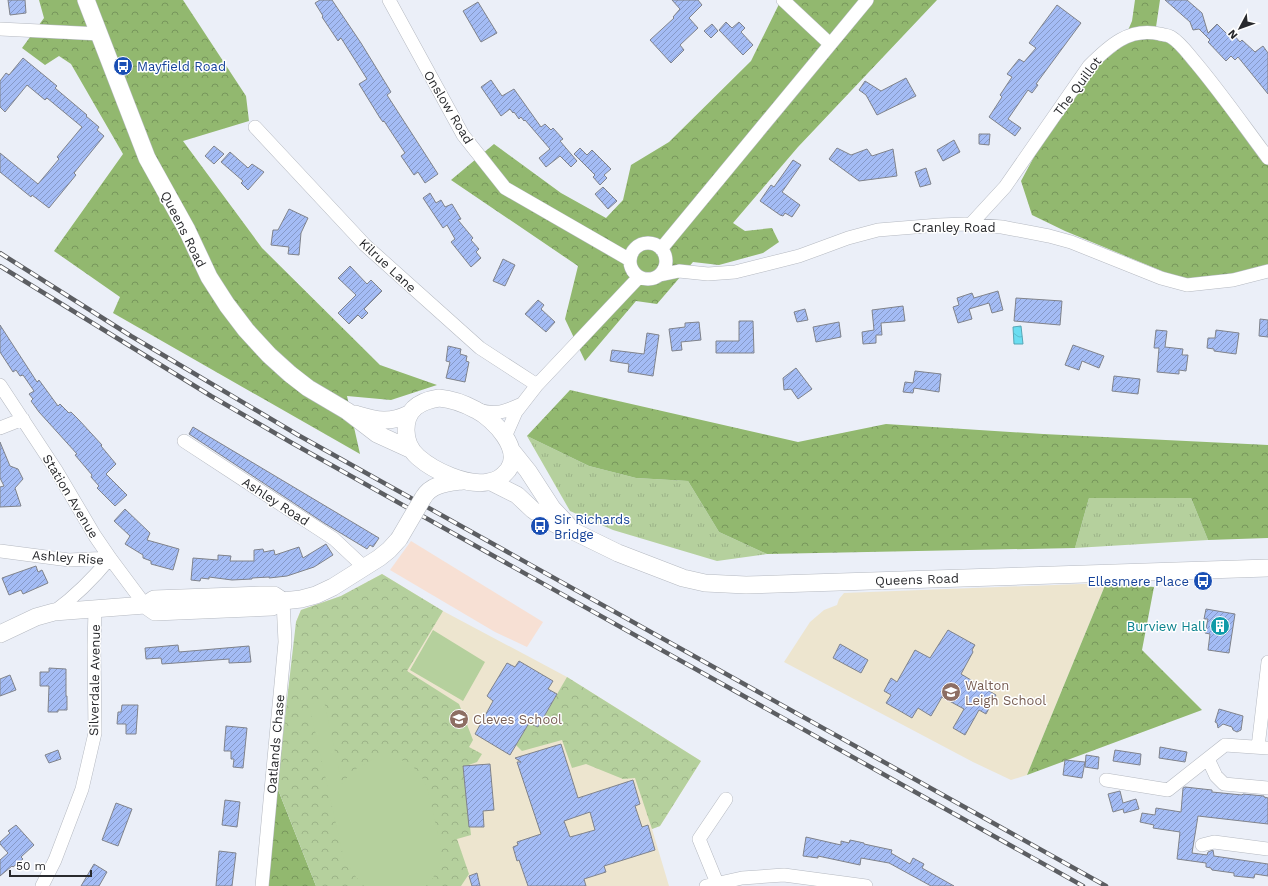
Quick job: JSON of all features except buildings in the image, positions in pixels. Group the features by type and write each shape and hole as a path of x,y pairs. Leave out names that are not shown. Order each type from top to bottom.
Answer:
{"main road":[{"name":"Queens Road","path":"86,0 147,158 187,230 201,262 216,290 246,330 269,355 290,374 308,388 347,411 377,434 418,455"},
{"path":"0,634 36,617 54,612 96,610 145,605 155,612 272,607 283,601 301,599 316,595 365,568 389,550 400,539 424,495 426,475 418,455 407,441 406,433 406,422 409,414 416,406 424,401 445,398 478,410 493,423 509,444 512,460 509,468 499,479 491,482 482,483 462,481 440,484 424,495"},
{"name":"Queens Road","path":"347,411 371,419 384,421 400,418 409,414"},
{"name":"Queens Road","path":"509,444 552,508 575,532"},
{"path":"418,455 450,476 462,481"},
{"name":"Queens Road","path":"491,482 517,496 544,518 618,554 658,570 705,583 746,585 1268,568"}],"street":[{"name":"Onslow Road","path":"389,0 463,135 505,188 630,260"},
{"path":"783,0 830,44"},
{"path":"661,249 867,0"},
{"path":"0,29 100,34"},
{"name":"The Quillot","path":"970,224 1005,187 1089,66 1104,50 1116,42 1135,34 1151,32 1171,36 1204,73 1268,158"},
{"name":"Kilrue Lane","path":"255,127 365,245 480,348 536,385"},
{"name":"Cranley Road","path":"660,275 679,271 708,274 735,272 799,256 848,238 878,230 970,224 1002,226 1064,240 1161,278 1187,285 1233,280 1268,271"},
{"path":"647,243 653,244 661,249 666,257 666,264 660,275 651,279 645,279 639,277 634,272 631,267 630,260 632,253 641,245 647,243"},
{"path":"509,444 516,412 536,385 639,277"},
{"name":"Station Avenue","path":"0,385 59,475 95,536 145,605"},
{"path":"478,410 491,413 502,412 522,404"},
{"path":"0,428 22,419"},
{"name":"Ashley Road","path":"184,441 334,540 365,568"},
{"name":"Ashley Rise","path":"0,551 69,560 110,558"},
{"name":"Ashley Rise","path":"54,612 94,578 110,558"},
{"name":"Oatlands Chase","path":"262,886 285,642 283,601"},
{"name":"Silverdale Avenue","path":"42,886 55,860 82,789 95,732 94,646 96,610"},
{"path":"1106,780 1168,790 1225,745 1263,747 1268,662"},
{"path":"1208,759 1216,776 1224,784 1268,788"},
{"path":"726,799 698,839 711,885 742,878 764,881 784,875 866,886"},
{"path":"1202,846 1214,842 1268,849"}],"shaded area":[{"path":"411,541 543,622 527,647 495,632 390,570"},
{"name":"Cleves School","path":"382,574 443,611 567,677 701,761 660,826 652,829 669,886 316,886 296,622 301,610 341,596"},
{"name":"Walton Leigh School","path":"1106,583 1027,775 1011,780 973,762 784,662 810,622 824,610 837,605 839,599 844,593"}],"green space":[{"path":"39,0 183,0 246,96 249,121 183,141 262,248 380,365 437,385 391,400 347,396 360,454 113,313 120,297 54,251 123,154 71,64 59,56 45,65 22,48 44,18"},
{"path":"781,0 937,0 798,147 733,223 745,231 772,228 779,242 763,253 719,265 693,262 657,304 636,301 585,361 565,319 578,266 451,180 494,144 561,193 606,218 623,200 631,165 669,142 751,61"},
{"path":"1135,0 1160,0 1156,27 1183,51 1268,161 1268,265 1215,279 1186,281 1065,231 1032,215 1021,181 1042,142 1098,65 1121,47 1132,21"},
{"path":"570,390 798,442 886,424 1043,434 1268,445 1268,538 1208,540 1191,498 1089,498 1075,548 767,554 719,532 688,481 636,478 589,466 527,436"},
{"path":"527,436 589,466 636,478 688,481 719,532 767,554 717,561 613,530 570,511"},
{"path":"1089,498 1191,498 1208,540 1075,548"},
{"path":"382,574 443,611 407,671 459,704 473,740 469,747 482,754 477,762 463,767 471,835 457,839 469,874 461,886 316,886 277,787 296,622 301,610 341,596"},
{"path":"1106,583 1154,587 1142,650 1202,710 1027,775"},
{"path":"433,630 485,662 463,701 410,670"},
{"path":"567,677 701,761 660,826 652,829 635,778 623,779 586,764 572,768 562,740 522,751 516,745 529,723 538,727"},
{"path":"324,701 342,784 352,771 375,758 390,758 405,761 419,772 427,787 441,847 440,863 433,878 426,886 364,886 351,871 349,863 345,864 309,704"},
{"path":"277,787 316,886 265,886"}],"water":[{"path":"1021,326 1023,344 1014,344 1013,327"}],"railway":[{"path":"0,253 131,336 298,435 1106,886"},
{"path":"0,266 211,396 292,443 1083,886"}],"place":[{"name":"Mayfield Road","path":"123,66"},
{"name":"Sir Richards Bridge","path":"540,526"},
{"name":"Ellesmere Place","path":"1203,581"},
{"name":"Burview Hall","path":"1220,626"},
{"name":"Walton Leigh School","path":"951,692"},
{"name":"Cleves School","path":"459,719"}]}
